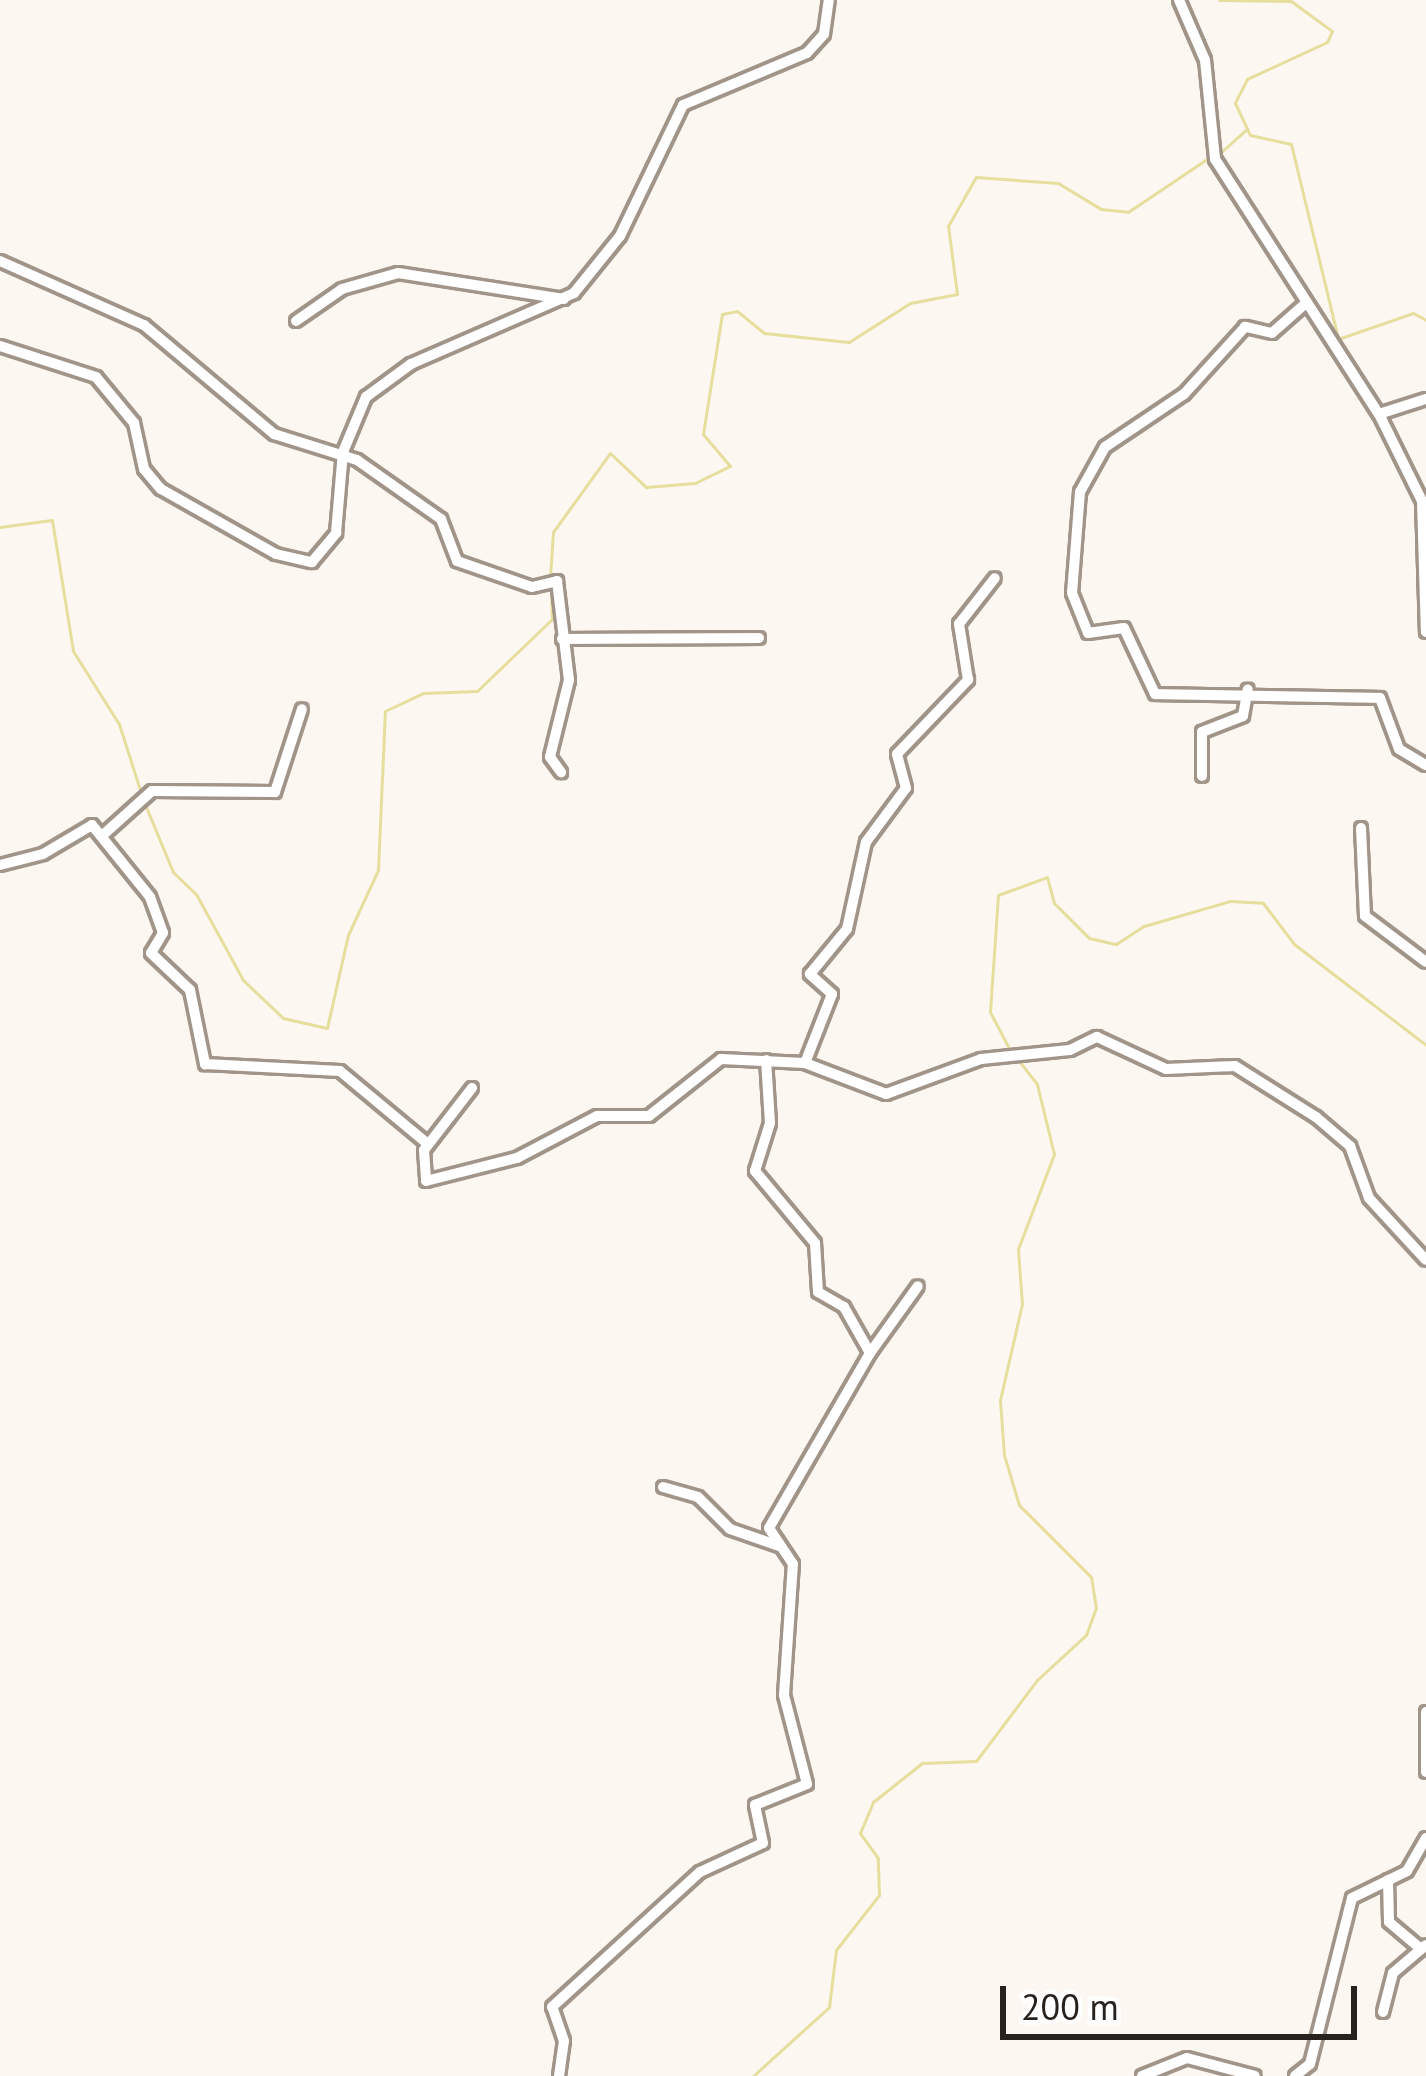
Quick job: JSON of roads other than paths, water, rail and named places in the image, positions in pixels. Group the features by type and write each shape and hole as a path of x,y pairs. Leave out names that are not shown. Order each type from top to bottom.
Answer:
{"street":[{"path":"0,346 96,376 134,423 144,469 161,489 291,561 308,563 331,546 343,452 356,411 381,384 564,299 620,236 682,105 807,53 824,34 829,0"},
{"path":"1179,0 1205,60 1208,141 1215,159 1379,414 1424,508 1426,632"},
{"path":"0,262 144,326 274,434 343,452 441,519 457,561 532,587 557,581 567,701 550,754 561,772"},
{"path":"296,321 342,289 398,273 564,299"},
{"path":"1306,303 1272,333 1244,327 1184,394 1118,433 1091,464 1077,508 1068,577 1087,632 1123,627 1155,694 1248,689 1380,698 1399,749 1426,765"},
{"path":"1379,414 1426,399"},
{"path":"805,1063 832,994 810,974 847,929 866,842 906,788 897,754 968,680 959,624 995,578"},
{"path":"562,639 759,638"},
{"path":"1202,776 1202,732 1243,716 1248,689"},
{"path":"104,834 152,790 275,792 302,710"},
{"path":"0,865 65,844 88,825 104,834 150,897 164,933 150,951 190,990 205,1064 340,1071 428,1144"},
{"path":"1361,828 1365,916 1426,962"},
{"path":"472,1088 428,1144 426,1181 472,1174 585,1119 649,1117 721,1059 805,1063 886,1094 1006,1056 1096,1037 1166,1069 1235,1066 1348,1143 1370,1198 1426,1260"},
{"path":"766,1060 770,1123 755,1172 815,1243 818,1292 844,1307 870,1353"},
{"path":"559,2076 564,2042 552,2007 700,1872 763,1843 753,1806 806,1785 784,1695 795,1583 771,1524 870,1353 918,1286"},
{"path":"663,1487 698,1496 753,1541 782,1547"},
{"path":"750,1557 753,1541"},
{"path":"1426,1712 1426,1772"},
{"path":"1295,2076 1310,2064 1352,1898 1407,1871 1426,1838"},
{"path":"1383,2012 1387,1983 1423,1947 1388,1919 1388,1880"},
{"path":"1142,2076 1187,2058 1256,2076"}],"waterway":[{"path":"1219,0 1291,1 1332,31 1327,42 1247,79 1235,103 1250,135 1291,144 1338,339 1413,313 1426,320"},
{"path":"1219,154 1247,129"},
{"path":"550,577 553,532 610,453 646,487 695,483 730,466 703,434 722,314 737,311 764,333 849,342 910,303 957,294 948,226 976,177 1058,183 1101,209 1128,212 1210,157"},
{"path":"0,527 52,520 73,651 119,724 141,793"},
{"path":"144,802 173,872 196,894 243,980 283,1018 327,1028 348,935 378,870 385,711 423,693 477,691 552,619 551,586"},
{"path":"1012,1054 990,1012 998,895 1047,877 1054,903 1089,938 1116,944 1144,926 1230,901 1263,903 1294,944 1426,1045"},
{"path":"753,2076 829,2007 836,1950 879,1895 878,1858 860,1833 873,1802 922,1763 976,1761 1037,1680 1086,1635 1096,1608 1091,1577 1019,1505 1004,1455 1000,1400 1022,1304 1018,1249 1054,1154 1037,1084 1019,1061"}]}
